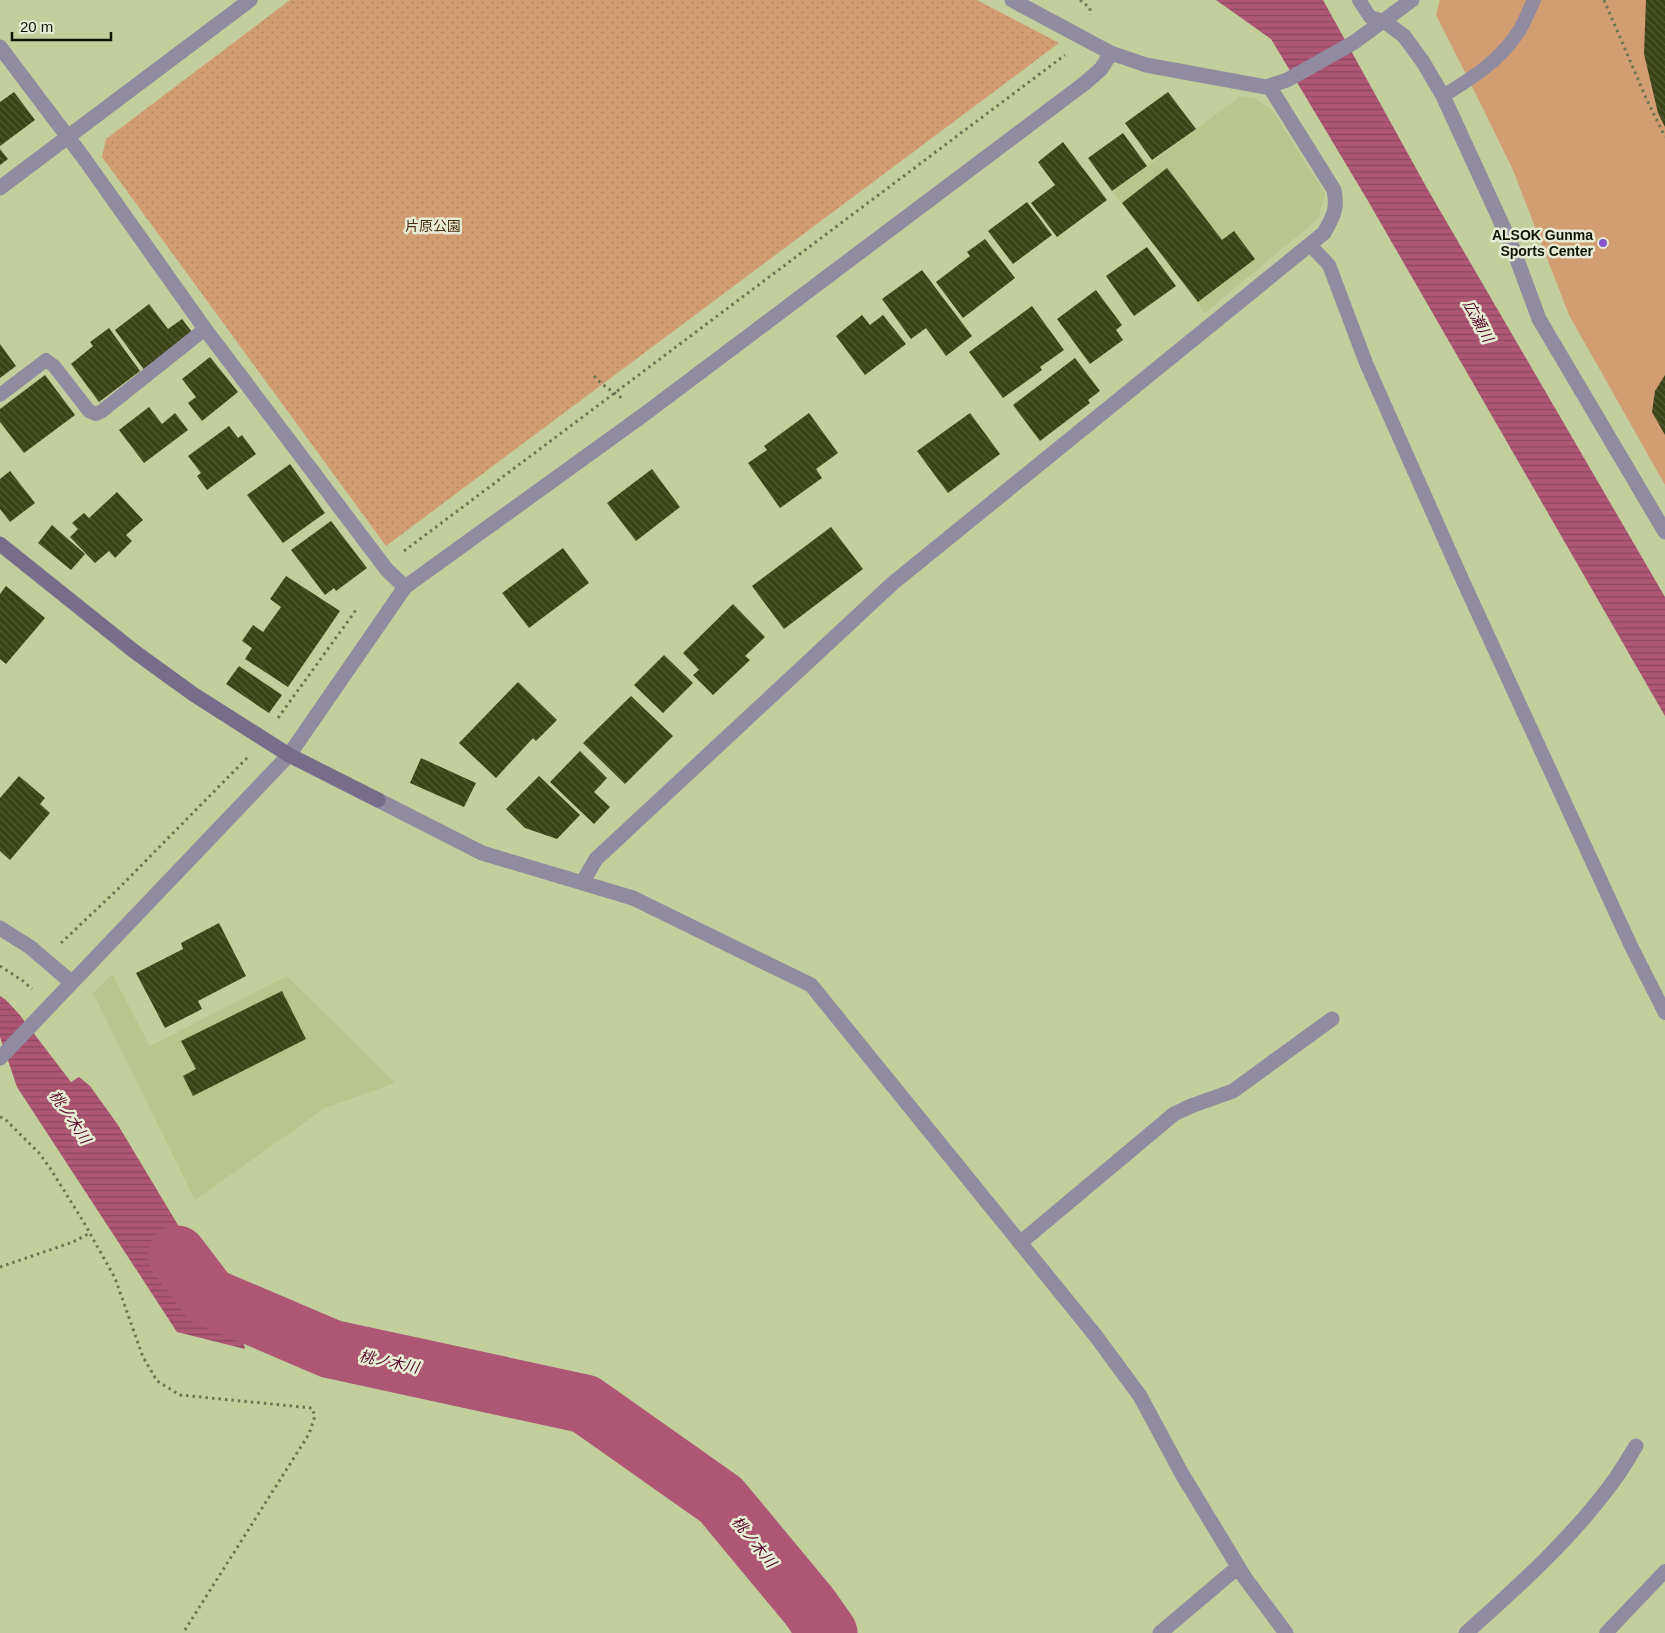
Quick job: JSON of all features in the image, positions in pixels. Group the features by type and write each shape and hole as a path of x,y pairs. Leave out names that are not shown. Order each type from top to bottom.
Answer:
{"street":[{"path":"0,188 250,0"},
{"path":"1012,0 1111,53 1146,65 1266,87 1288,80 1353,43 1412,0"},
{"path":"1384,21 1404,36 1423,62 1443,96 1512,246 1539,320 1665,532"},
{"path":"0,47 205,329 387,570 405,587"},
{"path":"0,1058 289,755 405,587 642,416 1085,82 1101,69 1111,53"},
{"path":"582,883 596,859 893,583 1324,233 1337,204 1334,190 1270,86"},
{"path":"0,544 135,652 193,694 289,755 482,853 633,898 810,985 1095,1335 1140,1396 1182,1474 1238,1566 1286,1633"},
{"path":"0,928 30,947 71,982"},
{"path":"1020,1243 1174,1114 1233,1091 1332,1018"},
{"path":"1466,1633 1512,1592 1571,1531 1615,1479 1636,1446"},
{"path":"1160,1633 1238,1566"}],"lane":[{"path":"1359,0 1370,17 1384,21"},
{"path":"1443,96 1492,63 1507,48 1519,30 1534,0"},
{"path":"1310,245 1329,266 1366,363 1462,579 1631,946 1665,1013"},
{"path":"0,394 46,360 54,366 89,412 96,414 205,329"},
{"path":"1606,1633 1665,1571"}],"path":[{"path":"1080,0 1090,8 1090,20"},
{"path":"1604,0 1665,137"},
{"path":"402,553 1069,52"},
{"path":"594,376 613,393 628,402 642,416"},
{"path":"276,721 361,603"},
{"path":"56,947 118,890 244,762"},
{"path":"0,966 23,981 34,991"},
{"path":"0,1117 39,1153 90,1233 114,1278 143,1357 157,1381 180,1395 312,1408 315,1416 309,1434 183,1633"},
{"path":"0,1267 73,1242 90,1233"}],"shaded area":[{"path":"1240,96 1255,98 1272,110 1325,194 1318,219 1205,313 1113,192"},
{"path":"112,974 150,1046 287,976 395,1083 325,1108 195,1200 93,993"}],"green space":[{"name":"片原公園","path":"290,0 977,0 1059,43 386,546 102,157 106,139"},
{"name":"ALSOK Gunma Sports Center","path":"1440,0 1665,0 1665,485 1569,315 1513,170 1436,15"}],"water":[{"name":"広瀬川","path":"1216,0 1323,0 1428,190 1665,597 1665,716 1368,201 1271,39"},
{"path":"0,996 19,1014 71,1082 79,1077 90,1086 118,1125 181,1230 201,1253 229,1278 245,1349 177,1332 17,1087 0,1037"}],"building":[{"path":"1646,0 1665,0 1665,127 1658,113 1644,54"},
{"path":"14,92 35,120 0,146 0,102"},
{"path":"1168,92 1196,129 1152,160 1125,123"},
{"path":"1123,133 1147,166 1112,191 1088,158"},
{"path":"1063,142 1107,200 1057,237 1031,203 1055,185 1038,162"},
{"path":"0,149 8,159 0,165"},
{"path":"1167,168 1222,240 1234,231 1255,259 1198,302 1122,203"},
{"path":"1027,202 1052,235 1013,264 988,231"},
{"path":"985,239 1015,278 963,318 936,282 970,256 967,252"},
{"path":"1147,247 1176,286 1134,316 1106,276"},
{"path":"922,270 972,336 946,356 926,328 911,339 882,299"},
{"path":"1096,290 1122,325 1116,330 1123,340 1090,364 1057,319"},
{"path":"149,304 168,329 182,319 192,332 145,371 115,330"},
{"path":"1032,306 1064,350 1040,367 1042,370 1003,398 969,352"},
{"path":"862,315 870,325 883,315 906,344 865,375 836,336"},
{"path":"109,328 140,371 99,402 71,364 93,346 90,342"},
{"path":"0,344 16,366 0,378"},
{"path":"210,357 238,392 202,421 188,403 196,397 182,379"},
{"path":"1075,358 1100,391 1088,400 1090,403 1040,441 1013,405"},
{"path":"45,375 75,415 24,453 0,422 0,409"},
{"path":"1665,375 1665,435 1652,412 1655,391"},
{"path":"149,407 162,424 175,413 188,430 144,463 119,430"},
{"path":"809,413 838,453 816,469 822,478 780,508 748,463 767,450 764,446"},
{"path":"970,413 1000,454 948,493 917,451"},
{"path":"229,426 238,438 242,435 256,454 207,490 197,476 201,473 188,456"},
{"path":"290,464 325,513 283,543 247,495"},
{"path":"652,469 680,507 636,541 607,503"},
{"path":"10,471 35,503 10,522 0,509 0,479"},
{"path":"117,492 143,520 126,535 132,541 115,558 109,551 95,563 70,537 78,529 72,523 84,513 89,518"},
{"path":"331,521 367,568 336,591 334,588 325,595 291,550"},
{"path":"52,525 85,554 71,570 38,543"},
{"path":"831,527 863,569 784,629 752,586"},
{"path":"563,548 589,583 529,628 502,593"},
{"path":"286,576 340,611 288,687 245,659 252,648 242,641 253,625 263,632 281,607 270,599"},
{"path":"6,586 45,618 6,664 0,659 0,594"},
{"path":"733,604 765,637 745,656 750,660 713,695 693,675 699,670 683,653"},
{"path":"664,655 693,683 663,713 634,685"},
{"path":"239,666 282,695 269,713 226,684"},
{"path":"518,682 557,720 536,741 533,738 496,778 459,743"},
{"path":"631,696 673,736 625,784 583,743"},
{"path":"580,751 607,778 594,792 610,807 594,824 550,782"},
{"path":"421,758 476,783 464,807 410,783"},
{"path":"19,776 45,798 40,804 50,813 10,860 0,851 0,798"},
{"path":"539,776 580,815 557,839 525,828 506,809"},
{"path":"219,923 246,976 198,1001 202,1009 165,1028 136,973 183,949 181,943"},
{"path":"282,991 306,1039 193,1096 183,1076 196,1069 181,1041"}],"waterway":[{"name":"桃ノ木川","path":"177,1255 209,1297 331,1349 585,1404 721,1500 809,1606 828,1633"}],"place":[{"name":"ALSOK Gunma Sports Center","path":"1603,243"}]}
